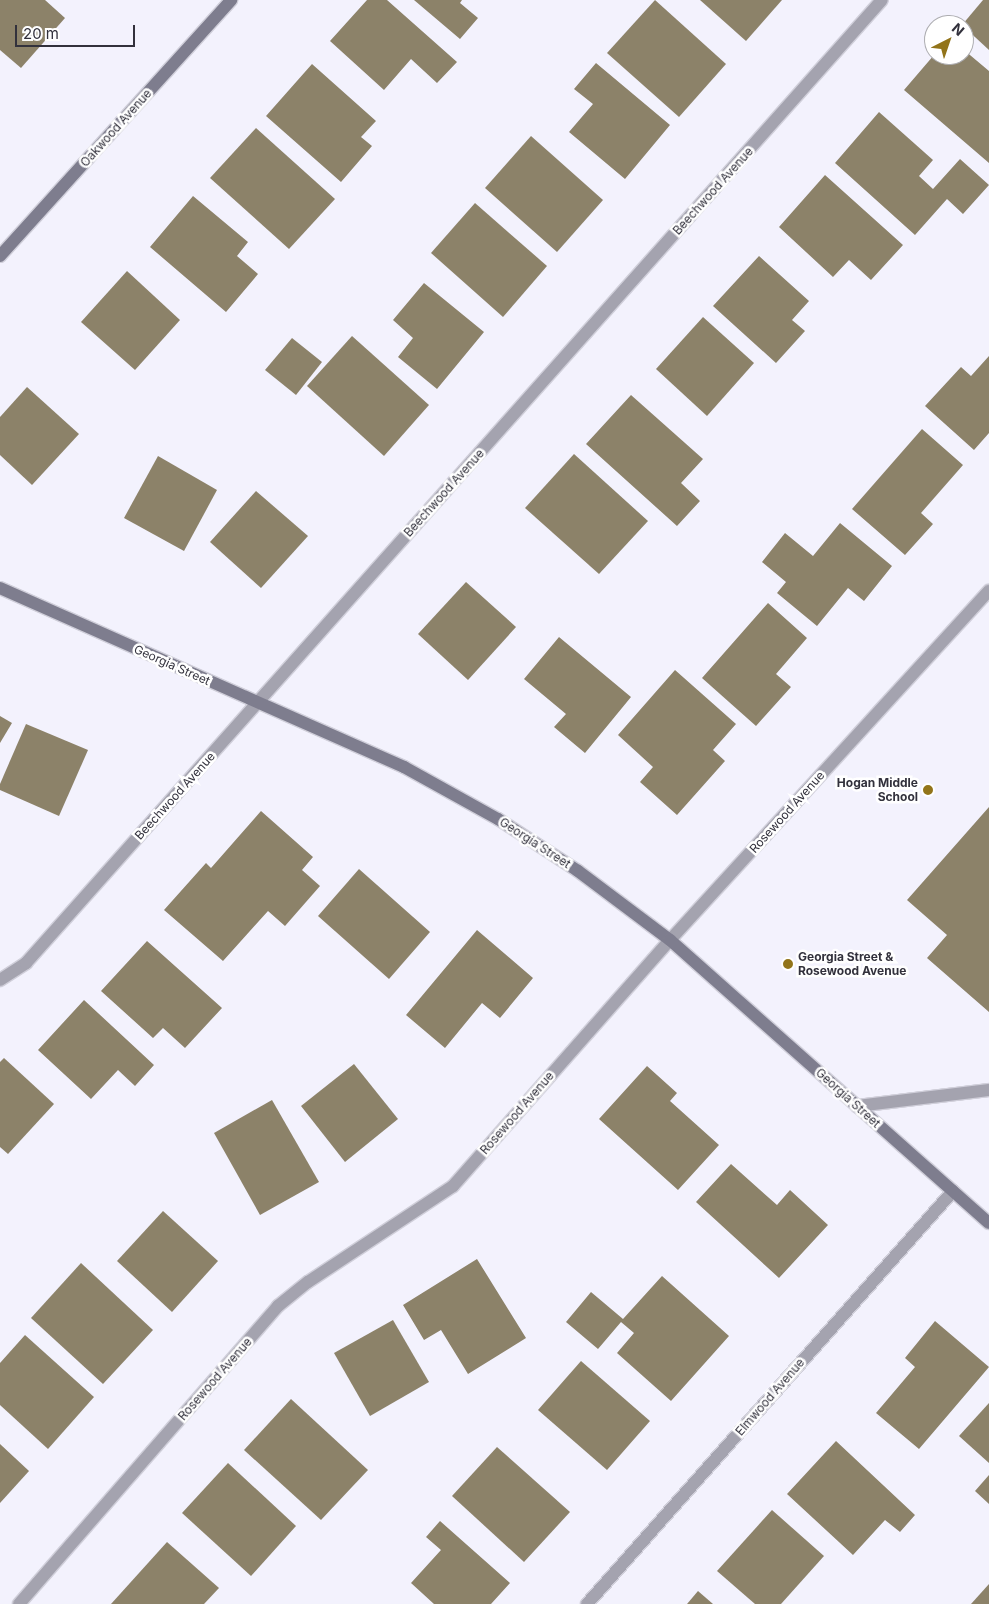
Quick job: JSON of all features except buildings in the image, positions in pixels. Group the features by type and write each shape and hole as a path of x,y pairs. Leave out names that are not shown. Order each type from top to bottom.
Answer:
{"main road":[{"name":"Oakwood Avenue","path":"0,256 231,0"},
{"name":"Georgia Street","path":"0,588 404,767 498,819 578,871 670,940 989,1223"}],"street":[{"name":"Beechwood Avenue","path":"0,980 26,964 882,0"},
{"name":"Rosewood Avenue","path":"19,1604 278,1306 316,1277 453,1186 670,940 989,591"},
{"path":"857,1106 989,1090"},
{"name":"Elmwood Avenue","path":"587,1604 953,1191"}],"place":[{"name":"Hogan Middle School","path":"928,790"},
{"name":"Georgia Street & Rosewood Avenue","path":"788,964"}]}
